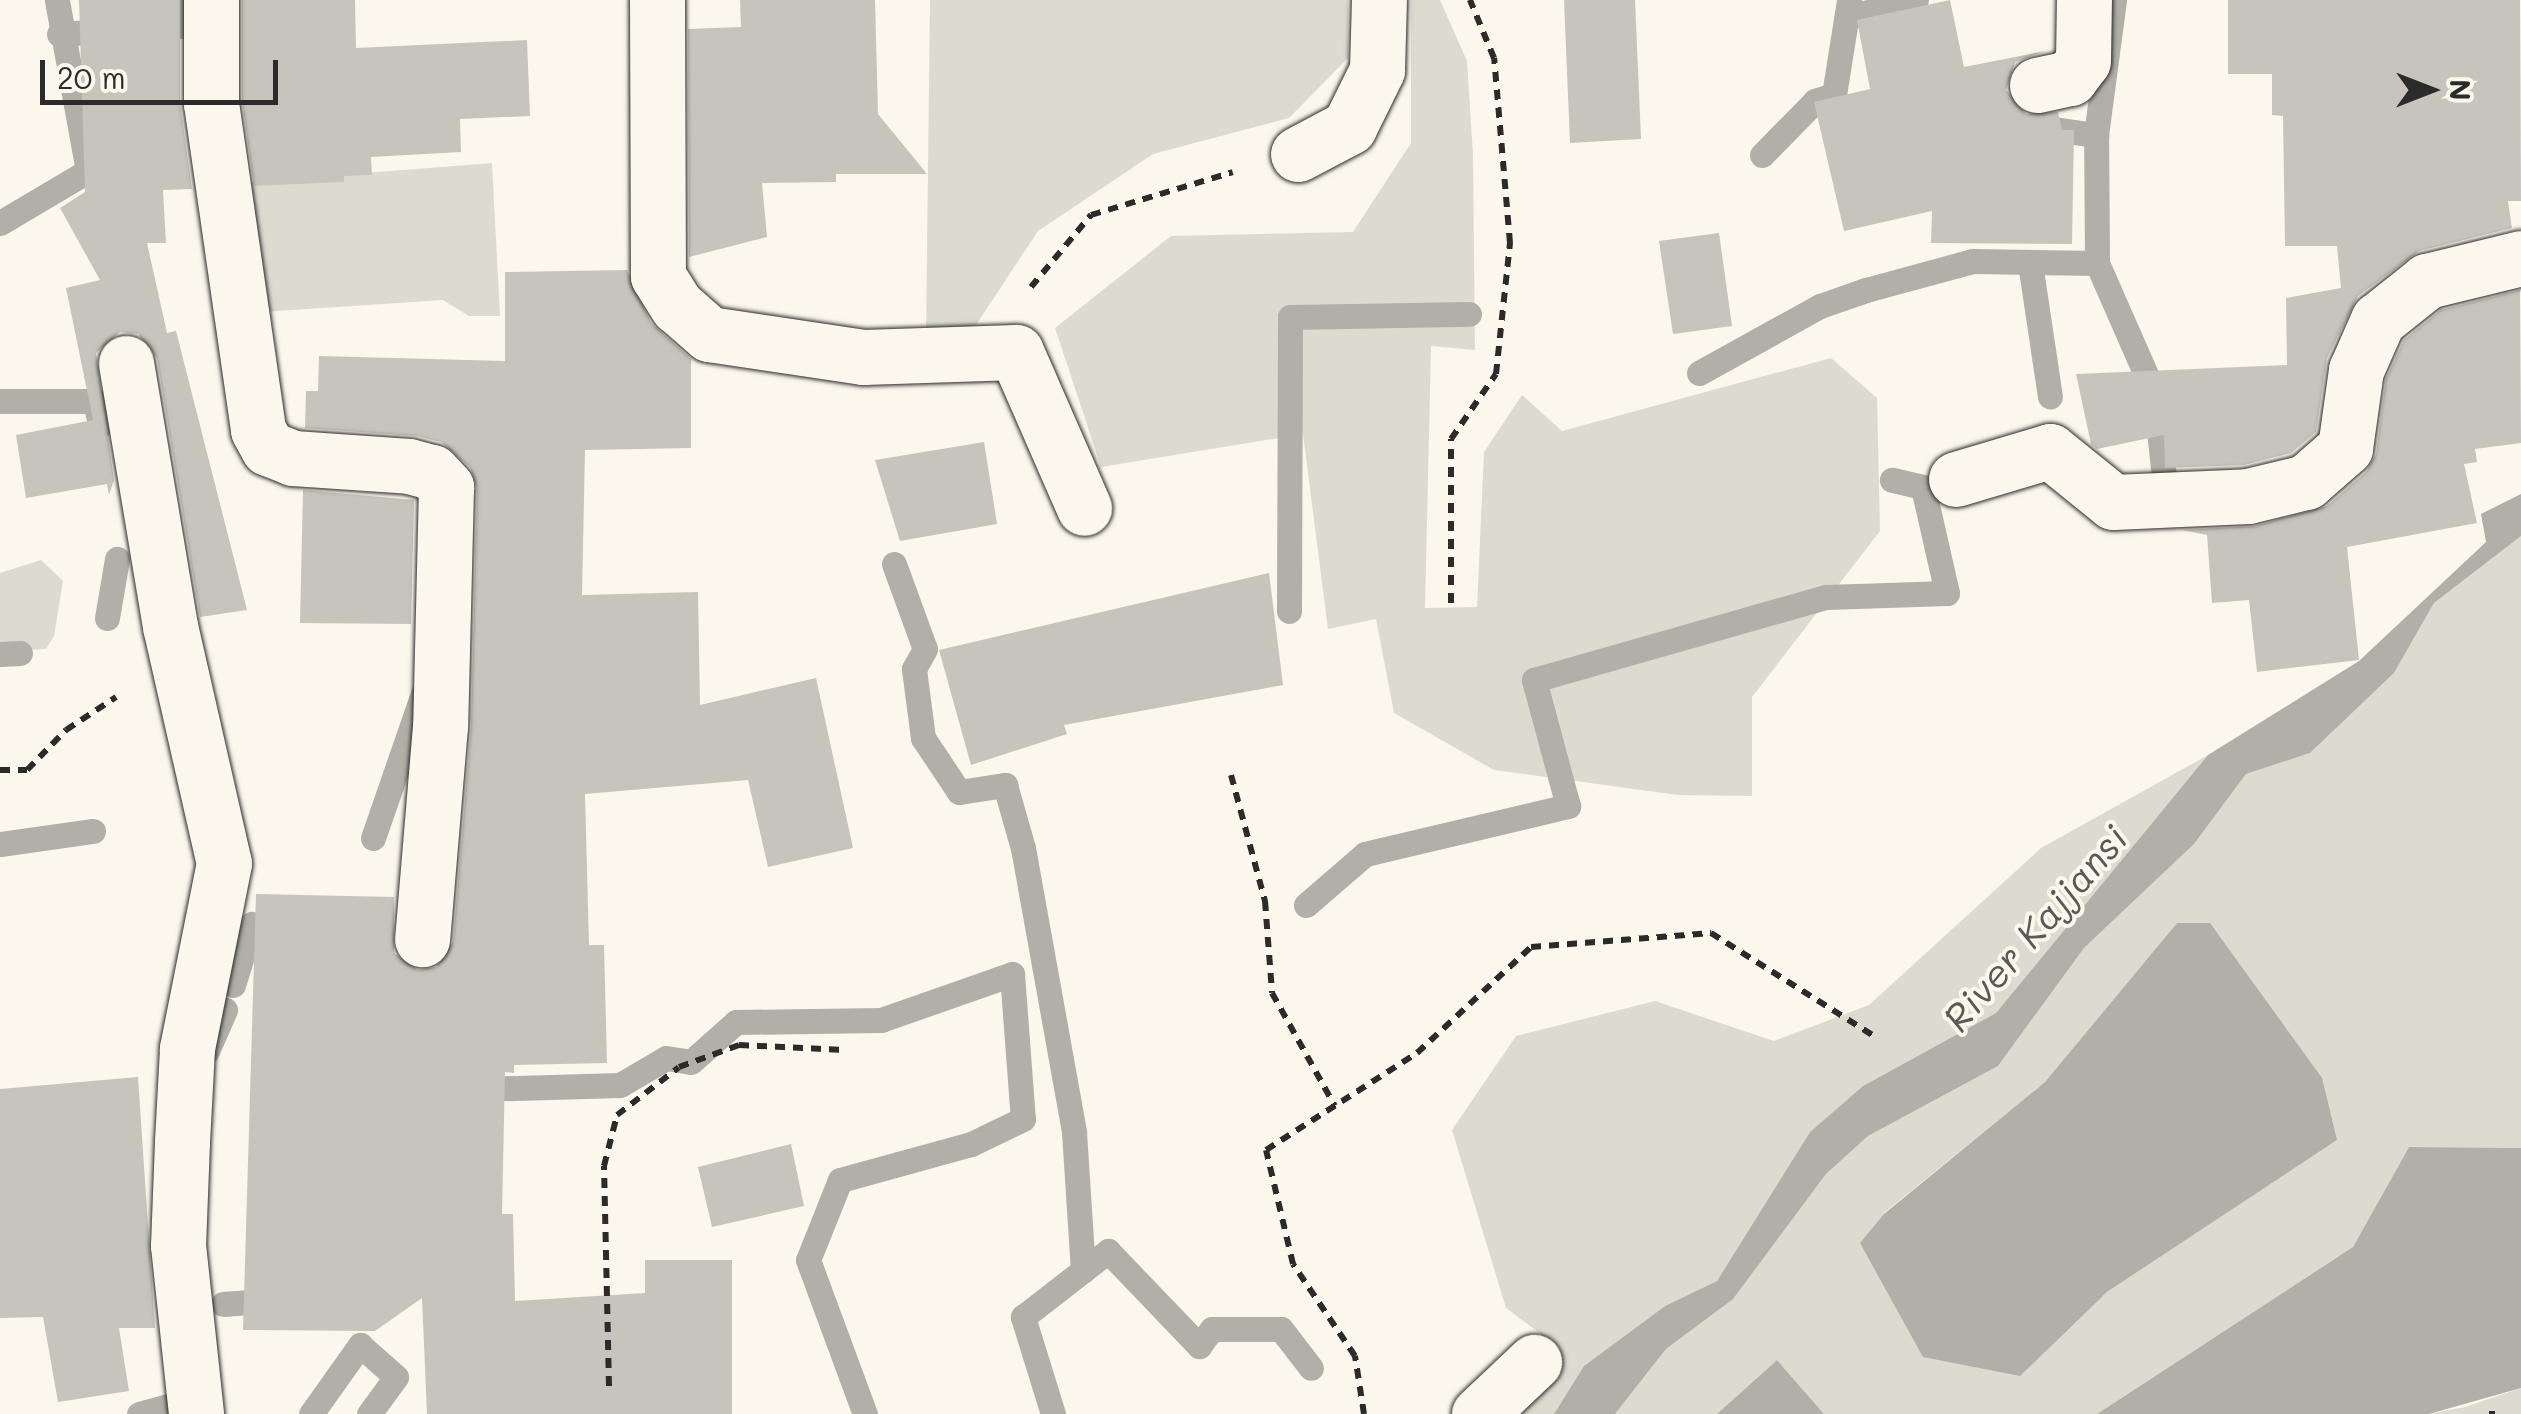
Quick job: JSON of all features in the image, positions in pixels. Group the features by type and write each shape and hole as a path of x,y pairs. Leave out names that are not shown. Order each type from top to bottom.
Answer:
{"street":[{"path":"211,0 211,103 258,430 268,448 292,458 409,466 432,472 446,487 440,726 422,938"},
{"path":"657,0 658,276 676,306 710,334 862,357 1016,352 1084,508"},
{"path":"1298,154 1349,127 1377,70 1379,0"},
{"path":"2037,84 2070,78 2083,61 2084,0"},
{"path":"1956,479 2050,451 2113,502 2248,496 2306,482 2346,448 2356,370 2378,320 2427,281 2521,258"},
{"path":"126,364 170,626 224,863 187,1049 182,1142 178,1246 196,1414"},
{"path":"1479,1414 1534,1362"}],"path":[{"path":"1451,602 1451,439 1496,374 1510,243 1494,58 1470,0"},
{"path":"1016,352 1032,285 1091,215 1298,154"},
{"path":"0,770 28,770 66,730 116,697"},
{"path":"1230,775 1265,902 1272,993 1335,1106"},
{"path":"1364,1414 1354,1356 1292,1264 1266,1150 1416,1053 1532,946 1711,933 1874,1036"},
{"path":"609,1386 604,1166 617,1115 679,1068 738,1045 844,1050"}],"shaded area":[{"path":"930,0 1348,0 1348,58 1289,118 1153,154 1038,231 976,325 926,334"},
{"path":"1411,0 1440,0 1467,61 1473,155 1475,350 1431,346 1425,608 1477,607 1484,452 1522,395 1562,431 1831,358 1877,398 1880,531 1752,697 1752,796 1678,795 1494,770 1394,713 1376,619 1328,629 1303,434 1101,467 1055,328 1171,236 1353,232 1411,143"},
{"path":"492,163 500,316 469,316 443,300 262,312 250,182"},
{"path":"2521,494 2521,536 2434,603 2394,673 2310,753 2246,774 2194,844 2084,948 1998,1066 1868,1136 1826,1174 1733,1299 1666,1349 1615,1414 1554,1414 1584,1366 1665,1306 1717,1281 1810,1132 1863,1086 1996,1013 2208,755 2359,661 2486,542 2481,514"},
{"path":"2521,536 2521,1148 2409,1147 2353,1247 2097,1414 1824,1414 1777,1360 1717,1414 1615,1414 1666,1349 1733,1298 1826,1174 1868,1136 1998,1066 2084,948 2194,844 2246,774 2310,753 2394,673 2434,603","holes":["2177,923 2337,1140 2107,1292 2019,1375 1884,1213 2045,1082"]},
{"path":"41,560 63,581 54,636 46,649 0,651 0,573"},
{"path":"2208,755 1996,1013 1863,1086 1810,1132 1717,1281 1665,1306 1584,1366 1554,1414 1509,1414 1557,1346 1506,1308 1452,1130 1516,1036 1655,1001 1774,1041 1869,1005 2041,848"},
{"path":"2177,923 2210,923 2322,1078 2337,1140 2107,1292 2020,1376 1923,1357 1860,1243 1884,1214 2045,1082"},
{"path":"2409,1147 2521,1148 2521,1388 2429,1414 2097,1414 2353,1247"},
{"path":"1777,1360 1824,1414 1717,1414"},
{"path":"2521,1388 2521,1414 2429,1414 2465,1407"}],"building":[{"path":"79,0 180,0 180,103 192,189 163,190 166,243 147,243 167,333 176,331 247,610 200,617 157,358 138,334 120,332 96,353 114,480 109,495 107,484 26,498 16,435 93,420 66,288 100,280 60,208 85,192"},
{"path":"242,0 355,0 356,48 527,40 530,116 460,119 461,152 371,157 372,175 344,176 344,182 254,186 242,101"},
{"path":"740,0 875,0 878,114 927,174 836,174 836,182 762,183 767,237 689,257 688,29 741,27"},
{"path":"1564,0 1635,0 1641,139 1570,143"},
{"path":"1950,0 1964,67 2045,51 2015,62 2006,90 2026,114 2058,112 2062,130 2074,130 2072,244 1931,243 1932,211 1844,231 1814,102 1870,89 1857,20"},
{"path":"2228,0 2520,0 2521,201 2508,201 2512,228 2419,251 2358,296 2327,358 2316,432 2291,453 2244,465 2165,468 2164,435 2097,449 2091,444 2076,374 2287,365 2286,298 2341,288 2337,246 2285,246 2283,116 2272,115 2272,74 2228,74"},
{"path":"1719,233 1732,326 1673,334 1659,241"},
{"path":"627,270 651,323 691,359 691,448 585,450 582,595 698,592 700,705 816,678 853,848 768,867 748,780 585,794 589,945 604,945 607,1063 514,1065 514,1073 505,1072 502,1214 513,1214 515,1301 645,1293 645,1260 732,1260 732,1414 427,1414 422,1298 375,1331 243,1330 256,894 394,897 394,953 418,970 436,967 453,942 471,729 477,488 470,467 441,442 417,436 305,428 306,391 318,391 319,356 505,361 505,272"},
{"path":"2520,290 2521,443 2475,449 2477,462 2464,464 2477,523 2347,547 2359,660 2257,672 2249,600 2212,603 2207,535 2182,530 2255,526 2327,506 2366,472 2376,454 2386,379 2404,340 2441,310"},
{"path":"984,442 997,524 900,541 875,460"},
{"path":"303,490 414,500 411,624 300,623"},
{"path":"1269,573 1283,685 1064,725 1067,734 971,765 939,650"},
{"path":"138,1077 155,1328 119,1328 129,1391 58,1402 43,1317 0,1318 0,1089"},
{"path":"791,1144 804,1206 712,1227 698,1167"}],"waterway":[{"path":"0,223 88,171 57,0"},
{"path":"59,34 182,26 182,0"},
{"path":"1762,155 1815,101 1834,95 1849,0"},
{"path":"1848,17 1916,0"},
{"path":"2097,263 2096,135 2114,0"},
{"path":"2031,126 2096,135"},
{"path":"1699,373 1820,306 1866,290 1973,261 2097,263 2155,395 2167,503"},
{"path":"2030,263 2050,397"},
{"path":"1289,611 1290,317 1469,314"},
{"path":"0,401 95,401 100,425"},
{"path":"1306,905 1365,854 1568,806 1534,680 1826,597 1947,593 1923,487 1892,480"},
{"path":"107,618 117,559"},
{"path":"894,564 925,649 914,669 923,738 959,792 1005,785 1023,848 1074,1132 1083,1271"},
{"path":"0,654 20,653"},
{"path":"373,838 423,694"},
{"path":"0,844 93,831"},
{"path":"233,985 252,924"},
{"path":"477,1089 620,1085 666,1058 691,1062 736,1022 881,1020 1012,974 1023,1119 971,1144 840,1180 808,1260 865,1414"},
{"path":"207,1051 225,1010"},
{"path":"1053,1414 1023,1317 1108,1251 1199,1346 1212,1329 1281,1329 1311,1368"},
{"path":"223,1304 276,1300"},
{"path":"311,1414 360,1345 396,1377 369,1414"},
{"path":"139,1414 179,1403 181,1382"}],"water label":[{"name":"River Kajjansi","path":"2035,928"}]}
